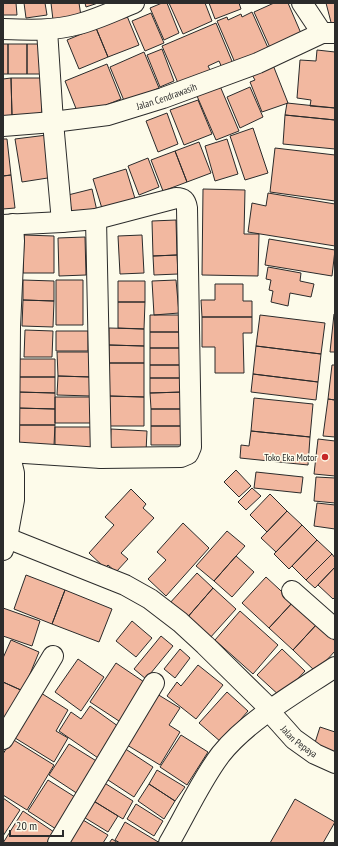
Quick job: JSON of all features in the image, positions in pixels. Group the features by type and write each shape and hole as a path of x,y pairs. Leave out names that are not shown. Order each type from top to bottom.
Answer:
{"street":[{"path":"3,28 46,30 80,24 134,3"},
{"path":"302,3 328,33"},
{"path":"46,30 62,222"},
{"name":"Jalan Cendrawasih","path":"3,126 53,122 108,115 134,108 258,63 328,33"},
{"path":"4,542 14,500 14,473 6,450 7,327 14,241 8,225 96,219 176,198 183,200 186,203 187,208 191,447 188,454 181,457 101,458 6,450"},
{"path":"96,219 101,458"},
{"name":"Jalan Pepaya","path":"4,542 125,585 150,599 180,622 205,645 267,706 269,712 294,739 315,754 335,764"},
{"path":"292,591 335,629"},
{"path":"3,739 52,656"},
{"path":"169,843 222,753 245,730 269,712 335,668"},
{"path":"58,843 154,683"}],"building":[{"path":"3,3 16,3 17,15 3,15"},
{"path":"24,3 45,3 47,15 26,18"},
{"path":"51,3 79,3 81,16 53,20"},
{"path":"85,3 98,3 86,7"},
{"path":"162,3 167,3 179,33 164,40 150,8"},
{"path":"169,3 205,3 212,21 183,34"},
{"path":"209,3 239,3 241,9 215,19"},
{"path":"274,3 288,3 303,38 272,52 254,12"},
{"path":"326,3 335,3 335,30 333,30"},
{"path":"252,12 269,50 236,65 217,21 227,17 228,20 241,14 242,17"},
{"path":"151,13 164,43 145,51 132,21"},
{"path":"127,16 139,45 108,57 96,28"},
{"path":"216,23 234,66 223,70 219,61 208,66 213,76 181,90 162,46"},
{"path":"96,28 108,57 79,69 67,40"},
{"path":"3,44 8,44 8,74 3,74"},
{"path":"8,44 27,44 27,74 8,74"},
{"path":"27,44 42,44 43,74 27,74"},
{"path":"162,49 174,81 160,87 147,55"},
{"path":"317,50 335,52 335,108 310,106 311,100 297,98 300,60 316,61"},
{"path":"144,52 159,88 125,103 110,67"},
{"path":"107,64 121,99 79,116 65,81"},
{"path":"273,65 288,103 262,112 250,82 255,80 251,73"},
{"path":"11,78 41,78 42,116 12,116"},
{"path":"11,78 12,116 3,116 3,79"},
{"path":"220,86 239,131 216,140 197,96"},
{"path":"250,87 263,117 240,128 227,97"},
{"path":"198,100 212,134 184,145 170,110"},
{"path":"287,103 335,108 335,120 285,115"},
{"path":"167,113 178,144 158,152 146,121"},
{"path":"285,115 335,120 335,149 283,144"},
{"path":"253,128 268,173 245,180 230,136"},
{"path":"47,135 54,177 22,182 15,139"},
{"path":"3,139 7,139 11,175 3,176"},
{"path":"227,139 238,174 215,181 205,146"},
{"path":"199,142 211,173 187,182 175,151"},
{"path":"275,148 335,155 335,201 270,192"},
{"path":"175,151 187,182 163,191 151,160"},
{"path":"148,158 159,187 139,195 128,166"},
{"path":"126,169 137,205 104,215 93,179"},
{"path":"11,175 15,208 3,209 3,176"},
{"path":"92,189 97,211 73,217 68,195"},
{"path":"203,189 245,190 244,234 259,234 258,276 202,275"},
{"path":"268,193 335,204 335,246 248,232 252,203 266,206"},
{"path":"176,220 177,255 153,256 152,221"},
{"path":"24,235 54,236 54,273 23,273"},
{"path":"142,235 144,273 120,274 118,236"},
{"path":"85,237 86,275 59,276 58,238"},
{"path":"269,239 335,250 332,276 265,265"},
{"path":"177,255 178,274 154,275 153,256"},
{"path":"268,267 301,273 300,281 314,284 311,297 290,293 288,306 271,302 273,291 269,290 271,280 266,279"},
{"path":"23,280 54,281 54,301 23,300"},
{"path":"56,280 83,280 83,325 56,325"},
{"path":"176,280 179,313 154,315 152,281"},
{"path":"118,281 145,281 145,302 118,302"},
{"path":"215,284 243,284 243,301 252,301 252,317 202,317 201,300 215,300"},
{"path":"23,300 54,301 53,327 22,326"},
{"path":"118,302 145,302 144,329 118,328"},
{"path":"334,314 335,352 330,352"},
{"path":"150,315 183,315 183,332 150,332"},
{"path":"260,315 325,323 321,354 256,346"},
{"path":"202,317 252,317 252,333 243,333 244,373 215,373 215,347 202,347"},
{"path":"109,328 144,329 144,346 109,345"},
{"path":"25,330 53,331 52,357 24,357"},
{"path":"56,331 88,331 88,351 56,351"},
{"path":"150,332 183,332 183,348 150,348"},
{"path":"109,345 144,346 144,363 109,363"},
{"path":"256,346 321,354 318,382 253,374"},
{"path":"150,348 183,348 183,365 150,365"},
{"path":"57,352 91,352 91,377 58,376"},
{"path":"18,359 55,359 55,377 18,377"},
{"path":"109,363 144,363 144,397 109,396"},
{"path":"150,365 183,365 183,378 150,378"},
{"path":"332,365 335,365 335,400 328,399"},
{"path":"253,374 318,382 316,400 251,392"},
{"path":"58,376 91,377 91,396 57,395"},
{"path":"18,377 55,377 55,393 17,392"},
{"path":"150,378 183,378 183,392 150,393"},
{"path":"17,392 55,393 55,409 17,408"},
{"path":"183,392 184,409 151,409 150,393"},
{"path":"109,396 144,397 144,426 108,426"},
{"path":"55,397 93,397 93,423 55,423"},
{"path":"254,398 313,404 310,437 251,431"},
{"path":"328,399 335,400 335,437 323,436"},
{"path":"17,408 55,409 55,425 17,425"},
{"path":"151,409 184,409 184,426 151,426"},
{"path":"17,425 55,425 54,445 17,444"},
{"path":"151,426 184,426 184,445 151,445"},
{"path":"55,427 91,427 91,452 55,452"},
{"path":"111,429 147,431 146,452 110,450"},
{"path":"251,431 310,437 308,465 240,458 241,445 249,446"},
{"name":"Toko Eka Motor","path":"318,439 335,441 335,476 314,474"},
{"path":"236,470 251,486 239,497 224,482"},
{"path":"256,472 303,477 301,493 254,488"},
{"path":"3,473 7,473 7,495 3,494"},
{"path":"316,477 335,478 335,503 314,501"},
{"path":"252,488 261,496 246,510 238,502"},
{"path":"131,489 146,504 143,508 154,518 121,553 128,559 116,572 108,565 105,568 89,553 114,525 105,517"},
{"path":"270,494 287,511 267,532 250,515"},
{"path":"317,503 335,505 335,529 314,526"},
{"path":"287,511 302,525 276,552 261,538"},
{"path":"183,523 209,548 166,596 148,579 166,560 157,552"},
{"path":"302,525 317,540 289,569 274,554"},
{"path":"227,531 245,546 214,581 196,566"},
{"path":"317,540 332,554 306,580 292,566"},
{"path":"332,554 335,558 335,567 315,588 306,580"},
{"path":"236,556 254,572 232,597 214,581"},
{"path":"335,567 335,597 333,599 318,585"},
{"path":"197,573 213,588 186,619 169,604"},
{"path":"26,575 65,590 52,624 14,609"},
{"path":"266,577 293,602 269,628 242,603"},
{"path":"213,588 236,609 209,639 186,619"},
{"path":"65,590 112,609 99,642 52,624"},
{"path":"293,602 317,624 293,650 269,628"},
{"path":"3,608 40,621 32,646 3,636"},
{"path":"240,611 278,645 253,674 215,640"},
{"path":"132,621 152,638 136,657 116,641"},
{"path":"317,624 335,641 335,651 316,672 293,650"},
{"path":"161,636 173,646 146,679 134,669"},
{"path":"11,640 39,652 23,691 3,682 3,658"},
{"path":"180,649 190,658 175,678 164,669"},
{"path":"282,649 305,671 281,697 257,675"},
{"path":"78,659 104,677 81,711 55,692"},
{"path":"116,663 150,686 125,725 90,702"},
{"path":"198,665 223,685 196,719 167,696 177,682 181,686"},
{"path":"3,682 23,691 3,724"},
{"path":"227,692 248,711 221,742 199,723"},
{"path":"41,693 68,710 56,731 68,738 54,762 7,733"},
{"path":"157,694 180,708 169,725 180,732 160,765 127,745"},
{"path":"90,706 122,729 101,760 59,731 71,712 81,719"},
{"path":"320,727 335,732 335,756 313,749"},
{"path":"181,735 208,752 187,785 160,767"},
{"path":"12,739 54,765 27,810 3,795 3,754"},
{"path":"69,744 98,762 78,794 49,775"},
{"path":"124,748 153,767 134,797 105,778"},
{"path":"157,770 185,787 175,801 149,784"},
{"path":"48,780 75,797 56,829 28,811"},
{"path":"103,782 133,801 123,819 92,800"},
{"path":"149,784 175,801 164,819 138,801"},
{"path":"3,798 20,810 3,836"},
{"path":"295,799 335,822 323,843 270,843"},
{"path":"92,800 118,816 108,832 82,816"},
{"path":"136,804 163,821 154,836 127,819"},
{"path":"23,811 54,832 47,843 3,843"},
{"path":"78,817 108,835 103,843 64,843"},
{"path":"125,822 160,843 120,843 115,840"},
{"path":"112,839 118,843 109,843"}],"place":[{"name":"Toko Eka Motor","path":"325,457"}]}
